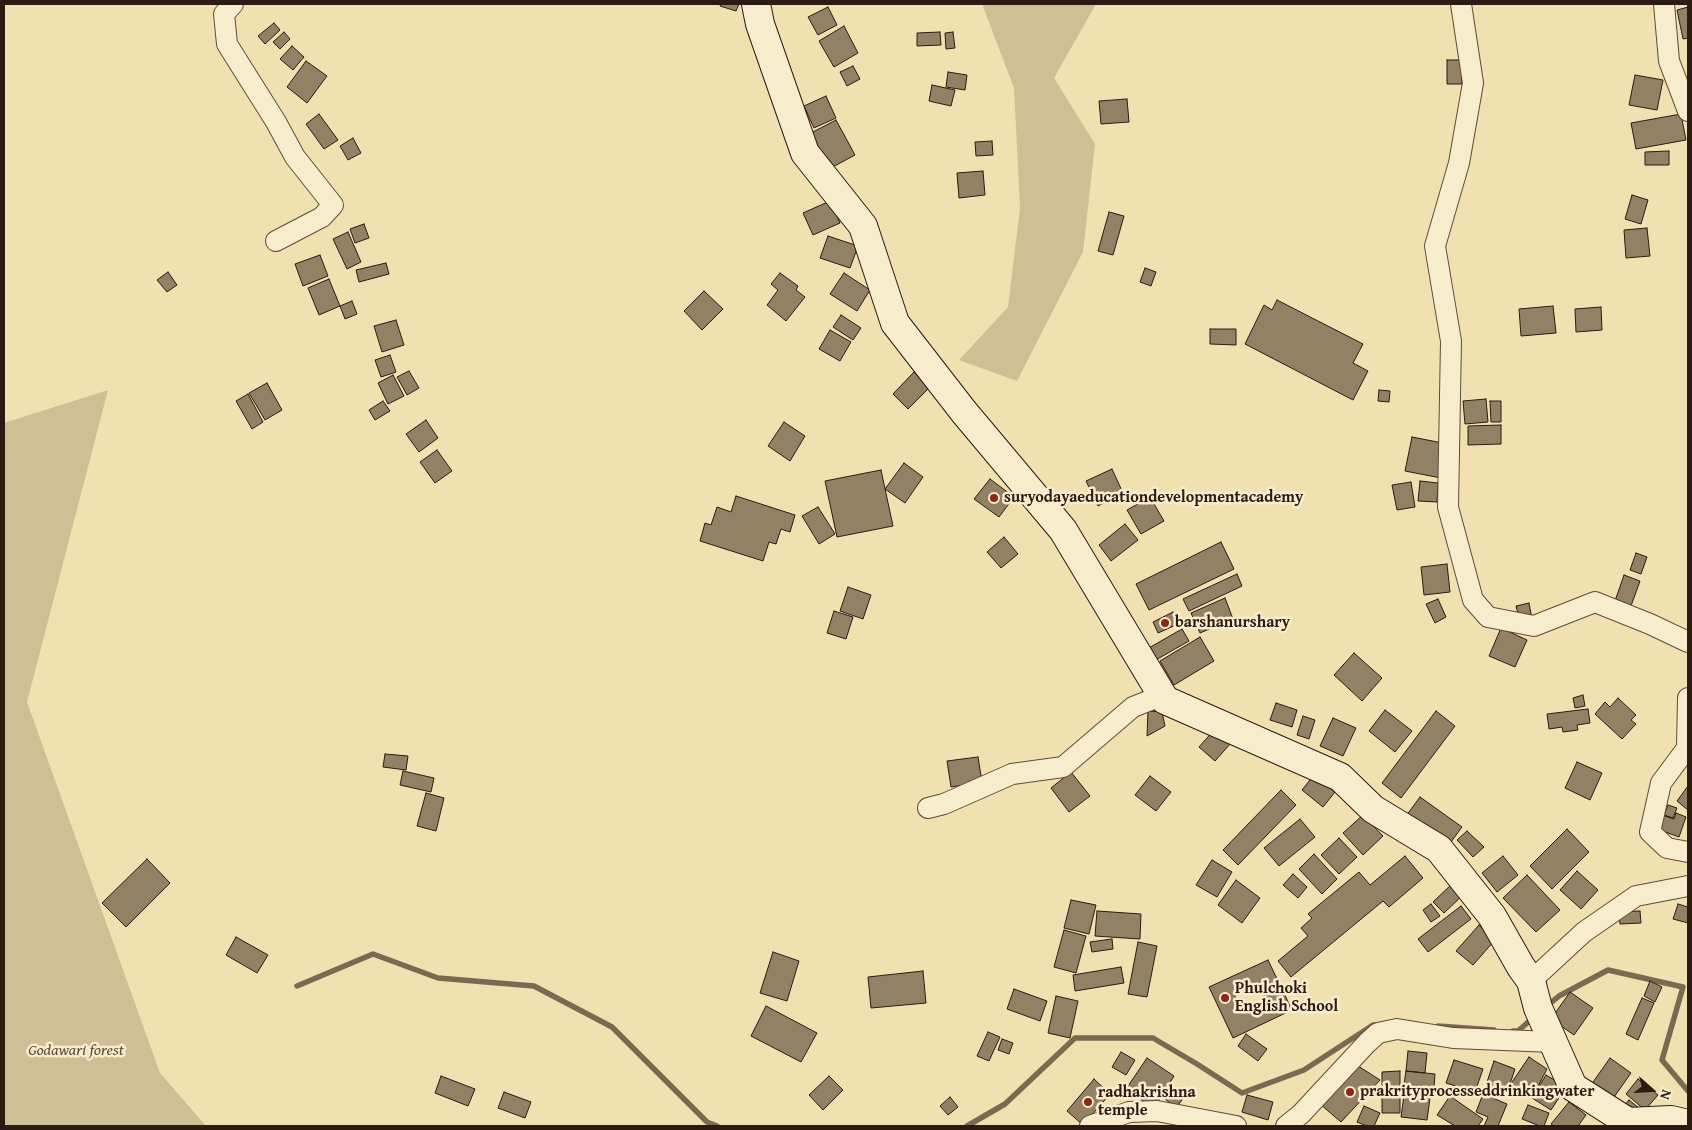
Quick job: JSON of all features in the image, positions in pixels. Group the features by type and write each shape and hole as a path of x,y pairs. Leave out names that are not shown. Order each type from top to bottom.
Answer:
{"street":[{"path":"233,4 224,14 227,44 276,122 295,157 333,206 322,217 276,241"},
{"path":"756,4 760,24 805,153 863,226 895,322 964,412 1063,530 1165,700"},
{"path":"1461,4 1473,83 1459,163 1435,246 1450,341 1448,508 1473,600 1488,617 1534,626 1595,602 1650,624 1688,642"},
{"path":"1664,4 1669,62 1688,111"},
{"path":"1688,698 1687,748 1661,783 1650,832 1667,848 1688,852"},
{"path":"928,808 944,804 1012,774 1063,766 1133,707 1153,699 1165,700 1340,777 1373,809 1439,848 1492,916 1531,982 1546,1026 1572,1087 1628,1122 1671,1120 1688,1124"},
{"path":"1531,982 1584,932 1636,896 1688,886"},
{"path":"1286,1126 1301,1114 1378,1033 1398,1029 1453,1038 1546,1026"},
{"path":"1090,1126 1129,1112 1157,1111 1236,1126"}],"green space":[{"path":"982,4 1096,4 1054,78 1095,144 1083,252 1017,381 959,360 1008,307 1020,208 1014,88"},
{"name":"Godawari forest","path":"108,390 27,702 160,1073 206,1126 4,1126 4,423"}],"building":[{"path":"721,4 739,4 736,11 720,6"},
{"path":"828,7 837,25 818,35 808,17"},
{"path":"1688,7 1688,38 1683,39 1677,10"},
{"path":"274,23 280,30 265,44 258,36"},
{"path":"844,26 858,53 834,67 819,41"},
{"path":"284,32 290,39 280,49 273,42"},
{"path":"940,32 941,45 917,46 917,33"},
{"path":"953,32 955,48 946,49 945,33"},
{"path":"292,46 304,57 293,70 280,59"},
{"path":"1447,60 1461,60 1462,84 1447,84"},
{"path":"306,61 327,76 307,103 287,87"},
{"path":"853,66 860,79 847,86 840,72"},
{"path":"948,72 967,75 965,90 946,87"},
{"path":"1635,75 1663,80 1657,110 1629,105"},
{"path":"932,85 955,90 951,106 929,101"},
{"path":"826,96 836,118 814,128 804,106"},
{"path":"1127,99 1129,122 1101,124 1099,101"},
{"path":"319,114 338,140 324,149 306,124"},
{"path":"1681,114 1686,140 1636,149 1631,123"},
{"path":"836,120 855,155 829,169 811,133"},
{"path":"353,138 361,153 348,160 340,146"},
{"path":"992,141 993,155 976,156 975,142"},
{"path":"1669,151 1669,165 1645,165 1645,152"},
{"path":"983,171 985,195 959,198 957,173"},
{"path":"1632,195 1648,200 1641,224 1625,219"},
{"path":"830,201 840,223 813,235 803,213"},
{"path":"1109,212 1124,216 1113,255 1098,251"},
{"path":"364,224 369,238 355,243 350,229"},
{"path":"1647,228 1650,256 1626,258 1624,230"},
{"path":"348,232 361,262 347,269 333,239"},
{"path":"828,236 858,246 850,268 820,258"},
{"path":"320,255 328,276 303,286 295,264"},
{"path":"386,263 389,274 359,282 356,270"},
{"path":"1145,268 1156,272 1151,286 1140,282"},
{"path":"168,272 177,285 167,292 157,280"},
{"path":"780,273 798,286 796,290 805,297 786,321 767,305 778,290 771,284"},
{"path":"844,273 870,290 857,311 830,294"},
{"path":"329,279 340,306 319,315 308,288"},
{"path":"704,291 723,309 702,330 684,311"},
{"path":"1277,300 1363,344 1353,363 1368,371 1353,400 1245,344 1264,305 1272,310"},
{"path":"352,301 357,314 345,319 340,306"},
{"path":"1553,306 1556,333 1521,336 1519,309"},
{"path":"1601,307 1602,330 1576,332 1575,309"},
{"path":"841,315 861,328 853,340 833,327"},
{"path":"396,320 404,345 382,352 374,326"},
{"path":"1210,329 1236,329 1236,345 1210,344"},
{"path":"830,330 851,342 840,361 819,349"},
{"path":"390,355 396,372 381,377 375,360"},
{"path":"409,371 419,388 407,395 397,377"},
{"path":"914,372 929,388 908,409 893,394"},
{"path":"393,375 404,396 388,404 378,383"},
{"path":"267,383 282,410 265,420 249,393"},
{"path":"1379,390 1390,391 1389,402 1378,401"},
{"path":"248,394 263,422 252,429 236,401"},
{"path":"1486,399 1488,422 1465,424 1463,401"},
{"path":"383,401 390,411 375,420 369,410"},
{"path":"1490,401 1501,401 1501,422 1491,422"},
{"path":"426,420 438,438 419,452 406,434"},
{"path":"784,422 805,436 790,461 768,446"},
{"path":"1501,425 1501,444 1468,445 1468,426"},
{"path":"1412,437 1448,444 1441,478 1405,471"},
{"path":"437,450 452,471 435,483 420,462"},
{"path":"904,463 923,477 905,503 885,489"},
{"path":"1112,469 1123,493 1098,506 1086,481"},
{"path":"881,470 893,526 837,537 825,481"},
{"name":"suryodayaeducationdevelopmentacademy","path":"990,479 1014,497 999,517 974,499"},
{"path":"1420,481 1438,483 1437,502 1418,501"},
{"path":"1411,482 1415,507 1397,510 1392,485"},
{"path":"736,496 795,515 790,532 781,529 776,544 769,542 763,561 700,541 705,523 711,525 717,507 731,512"},
{"path":"1150,497 1164,521 1141,534 1127,510"},
{"path":"818,507 835,534 819,544 802,516"},
{"path":"1125,524 1138,540 1111,561 1099,545"},
{"path":"1004,537 1018,554 1001,568 987,552"},
{"path":"1221,542 1234,569 1149,610 1136,584"},
{"path":"1636,553 1647,557 1641,574 1630,570"},
{"path":"1447,564 1450,592 1424,595 1421,567"},
{"path":"1237,574 1242,586 1189,611 1183,599"},
{"path":"1624,575 1640,581 1631,606 1615,601"},
{"path":"848,587 871,595 863,619 840,611"},
{"path":"1225,598 1233,619 1200,633 1191,613"},
{"path":"1438,599 1446,617 1435,623 1426,604"},
{"path":"1529,603 1532,619 1520,622 1516,606"},
{"path":"834,611 853,617 846,639 827,633"},
{"name":"barshanurshary","path":"1173,612 1178,624 1158,633 1153,622"},
{"path":"1501,628 1527,640 1515,667 1489,656"},
{"path":"1182,629 1189,641 1154,661 1147,649"},
{"path":"1200,637 1214,661 1174,685 1160,661"},
{"path":"1354,653 1382,678 1362,701 1334,675"},
{"path":"1583,695 1585,706 1575,708 1573,698"},
{"path":"1618,698 1636,715 1631,720 1636,724 1622,739 1595,714 1605,702 1610,707"},
{"path":"1276,703 1297,710 1292,727 1270,720"},
{"path":"1588,709 1590,723 1577,725 1578,730 1563,732 1562,727 1549,729 1547,714"},
{"path":"1385,710 1412,731 1395,752 1369,731"},
{"path":"1148,711 1162,712 1165,726 1147,736"},
{"path":"1436,711 1455,726 1401,798 1382,783"},
{"path":"1303,716 1315,720 1309,739 1297,735"},
{"path":"1333,718 1356,728 1343,756 1320,746"},
{"path":"1215,729 1231,743 1215,761 1199,747"},
{"path":"385,754 408,756 406,770 383,767"},
{"path":"978,757 982,782 951,787 947,761"},
{"path":"1577,762 1602,773 1590,800 1565,788"},
{"path":"403,771 434,778 431,792 400,785"},
{"path":"1071,772 1090,796 1069,812 1051,788"},
{"path":"1314,775 1335,792 1323,807 1302,790"},
{"path":"1150,776 1171,792 1156,811 1135,795"},
{"path":"1688,786 1688,810 1677,801"},
{"path":"1281,790 1296,805 1238,865 1223,850"},
{"path":"426,793 444,798 436,831 417,826"},
{"path":"1420,797 1462,827 1448,846 1406,816"},
{"path":"1668,805 1677,808 1673,818 1664,815"},
{"path":"1676,813 1686,817 1679,837 1657,829 1662,815 1674,819"},
{"path":"1363,815 1383,836 1363,855 1343,833"},
{"path":"1300,819 1315,837 1279,866 1264,848"},
{"path":"1567,829 1589,852 1552,889 1530,866"},
{"path":"1467,831 1484,847 1473,857 1457,840"},
{"path":"1339,838 1357,857 1339,874 1321,855"},
{"path":"1314,854 1337,879 1322,894 1299,869"},
{"path":"1405,856 1423,878 1389,907 1383,901 1291,977 1278,961 1308,936 1301,928 1312,918 1308,914 1359,872 1370,885"},
{"path":"1503,856 1518,875 1497,892 1482,873"},
{"path":"147,859 170,883 126,927 102,903"},
{"path":"1212,860 1232,872 1217,897 1196,885"},
{"path":"1577,871 1598,890 1581,909 1560,890"},
{"path":"1293,874 1307,887 1298,898 1283,885"},
{"path":"1527,875 1560,910 1536,932 1503,898"},
{"path":"1236,880 1260,898 1242,923 1218,905"},
{"path":"1453,883 1464,894 1444,913 1433,902"},
{"path":"1071,900 1096,905 1089,934 1064,928"},
{"path":"1431,904 1440,916 1431,922 1423,910"},
{"path":"1678,904 1688,907 1688,923 1673,919"},
{"path":"1461,906 1471,919 1428,952 1418,939"},
{"path":"1097,911 1141,914 1140,939 1095,936"},
{"path":"1640,911 1641,923 1620,924 1619,912"},
{"path":"1479,925 1495,940 1473,965 1456,951"},
{"path":"1064,930 1086,936 1076,973 1054,967"},
{"path":"236,937 268,955 257,973 226,955"},
{"path":"1112,939 1113,949 1092,952 1090,942"},
{"path":"1138,942 1157,946 1147,997 1128,994"},
{"path":"773,952 799,961 787,1001 760,993"},
{"name":"Phulchoki English School","path":"1268,960 1292,1010 1233,1038 1209,987","holes":["1259,983 1267,1003 1242,1013 1234,994"]},
{"path":"1121,967 1124,983 1075,991 1073,975"},
{"path":"923,971 926,1003 871,1008 868,977"},
{"path":"1650,981 1662,987 1655,1002 1644,996"},
{"path":"1014,989 1047,1001 1040,1021 1007,1009"},
{"path":"1570,992 1593,1008 1574,1035 1551,1019"},
{"path":"1056,996 1078,1001 1070,1038 1048,1033"},
{"path":"1642,998 1654,1003 1638,1040 1626,1034"},
{"path":"766,1006 817,1033 801,1062 751,1036"},
{"path":"988,1032 1000,1037 989,1061 977,1056"},
{"path":"1246,1034 1267,1049 1258,1061 1238,1046"},
{"path":"1002,1039 1013,1043 1009,1054 998,1050"},
{"path":"1408,1051 1427,1053 1425,1073 1406,1071"},
{"path":"1121,1052 1135,1060 1126,1075 1112,1067"},
{"path":"1529,1057 1547,1069 1532,1098 1510,1085"},
{"path":"1147,1058 1174,1076 1154,1108 1126,1089"},
{"path":"1610,1058 1631,1073 1612,1100 1591,1085"},
{"path":"1454,1060 1483,1069 1475,1092 1446,1083"},
{"path":"1494,1061 1515,1069 1507,1093 1486,1085"},
{"name":"prakrityprocesseddrinkingwater","path":"1355,1064 1380,1080 1341,1122 1320,1104"},
{"path":"1400,1071 1400,1113 1382,1113 1382,1072"},
{"path":"1406,1071 1435,1074 1434,1088 1404,1084"},
{"path":"1546,1075 1566,1087 1551,1110 1532,1098"},
{"path":"441,1076 475,1089 468,1106 435,1093"},
{"path":"829,1076 843,1090 823,1110 809,1095"},
{"name":"radhakrishna temple","path":"1094,1079 1110,1094 1083,1125 1067,1111"},
{"path":"1638,1079 1658,1095 1645,1110 1626,1094"},
{"path":"1405,1088 1431,1091 1427,1120 1401,1117"},
{"path":"1173,1089 1184,1097 1176,1108 1165,1099"},
{"path":"504,1092 531,1102 525,1118 498,1108"},
{"path":"1483,1094 1507,1104 1498,1126 1484,1126 1488,1117 1476,1112"},
{"path":"1247,1095 1273,1102 1268,1120 1242,1112"},
{"path":"1450,1096 1483,1119 1478,1126 1455,1126 1437,1115"},
{"path":"950,1097 958,1107 948,1115 940,1106"},
{"path":"1629,1100 1639,1108 1620,1110"},
{"path":"1569,1102 1586,1115 1578,1126 1554,1126 1551,1124"},
{"path":"1528,1105 1549,1113 1544,1126 1522,1119"},
{"path":"1364,1106 1380,1113 1374,1126 1367,1126 1357,1122"}],"waterway":[{"path":"297,986 373,954 438,978 534,986 612,1027 707,1122 717,1126"},
{"path":"1546,1007 1559,996 1608,970 1683,987 1662,1060 1688,1091"},
{"path":"1513,1031 1518,1031 1534,1017"},
{"path":"967,1126 1005,1104 1075,1038 1153,1038 1242,1093 1304,1070 1373,1025 1376,1025"},
{"path":"1438,1026 1494,1030"}],"place":[{"name":"suryodayaeducationdevelopmentacademy","path":"994,498"},
{"name":"barshanurshary","path":"1165,623"},
{"name":"Phulchoki English School","path":"1225,998"},
{"name":"prakrityprocesseddrinkingwater","path":"1350,1092"},
{"name":"radhakrishna temple","path":"1088,1102"}]}
